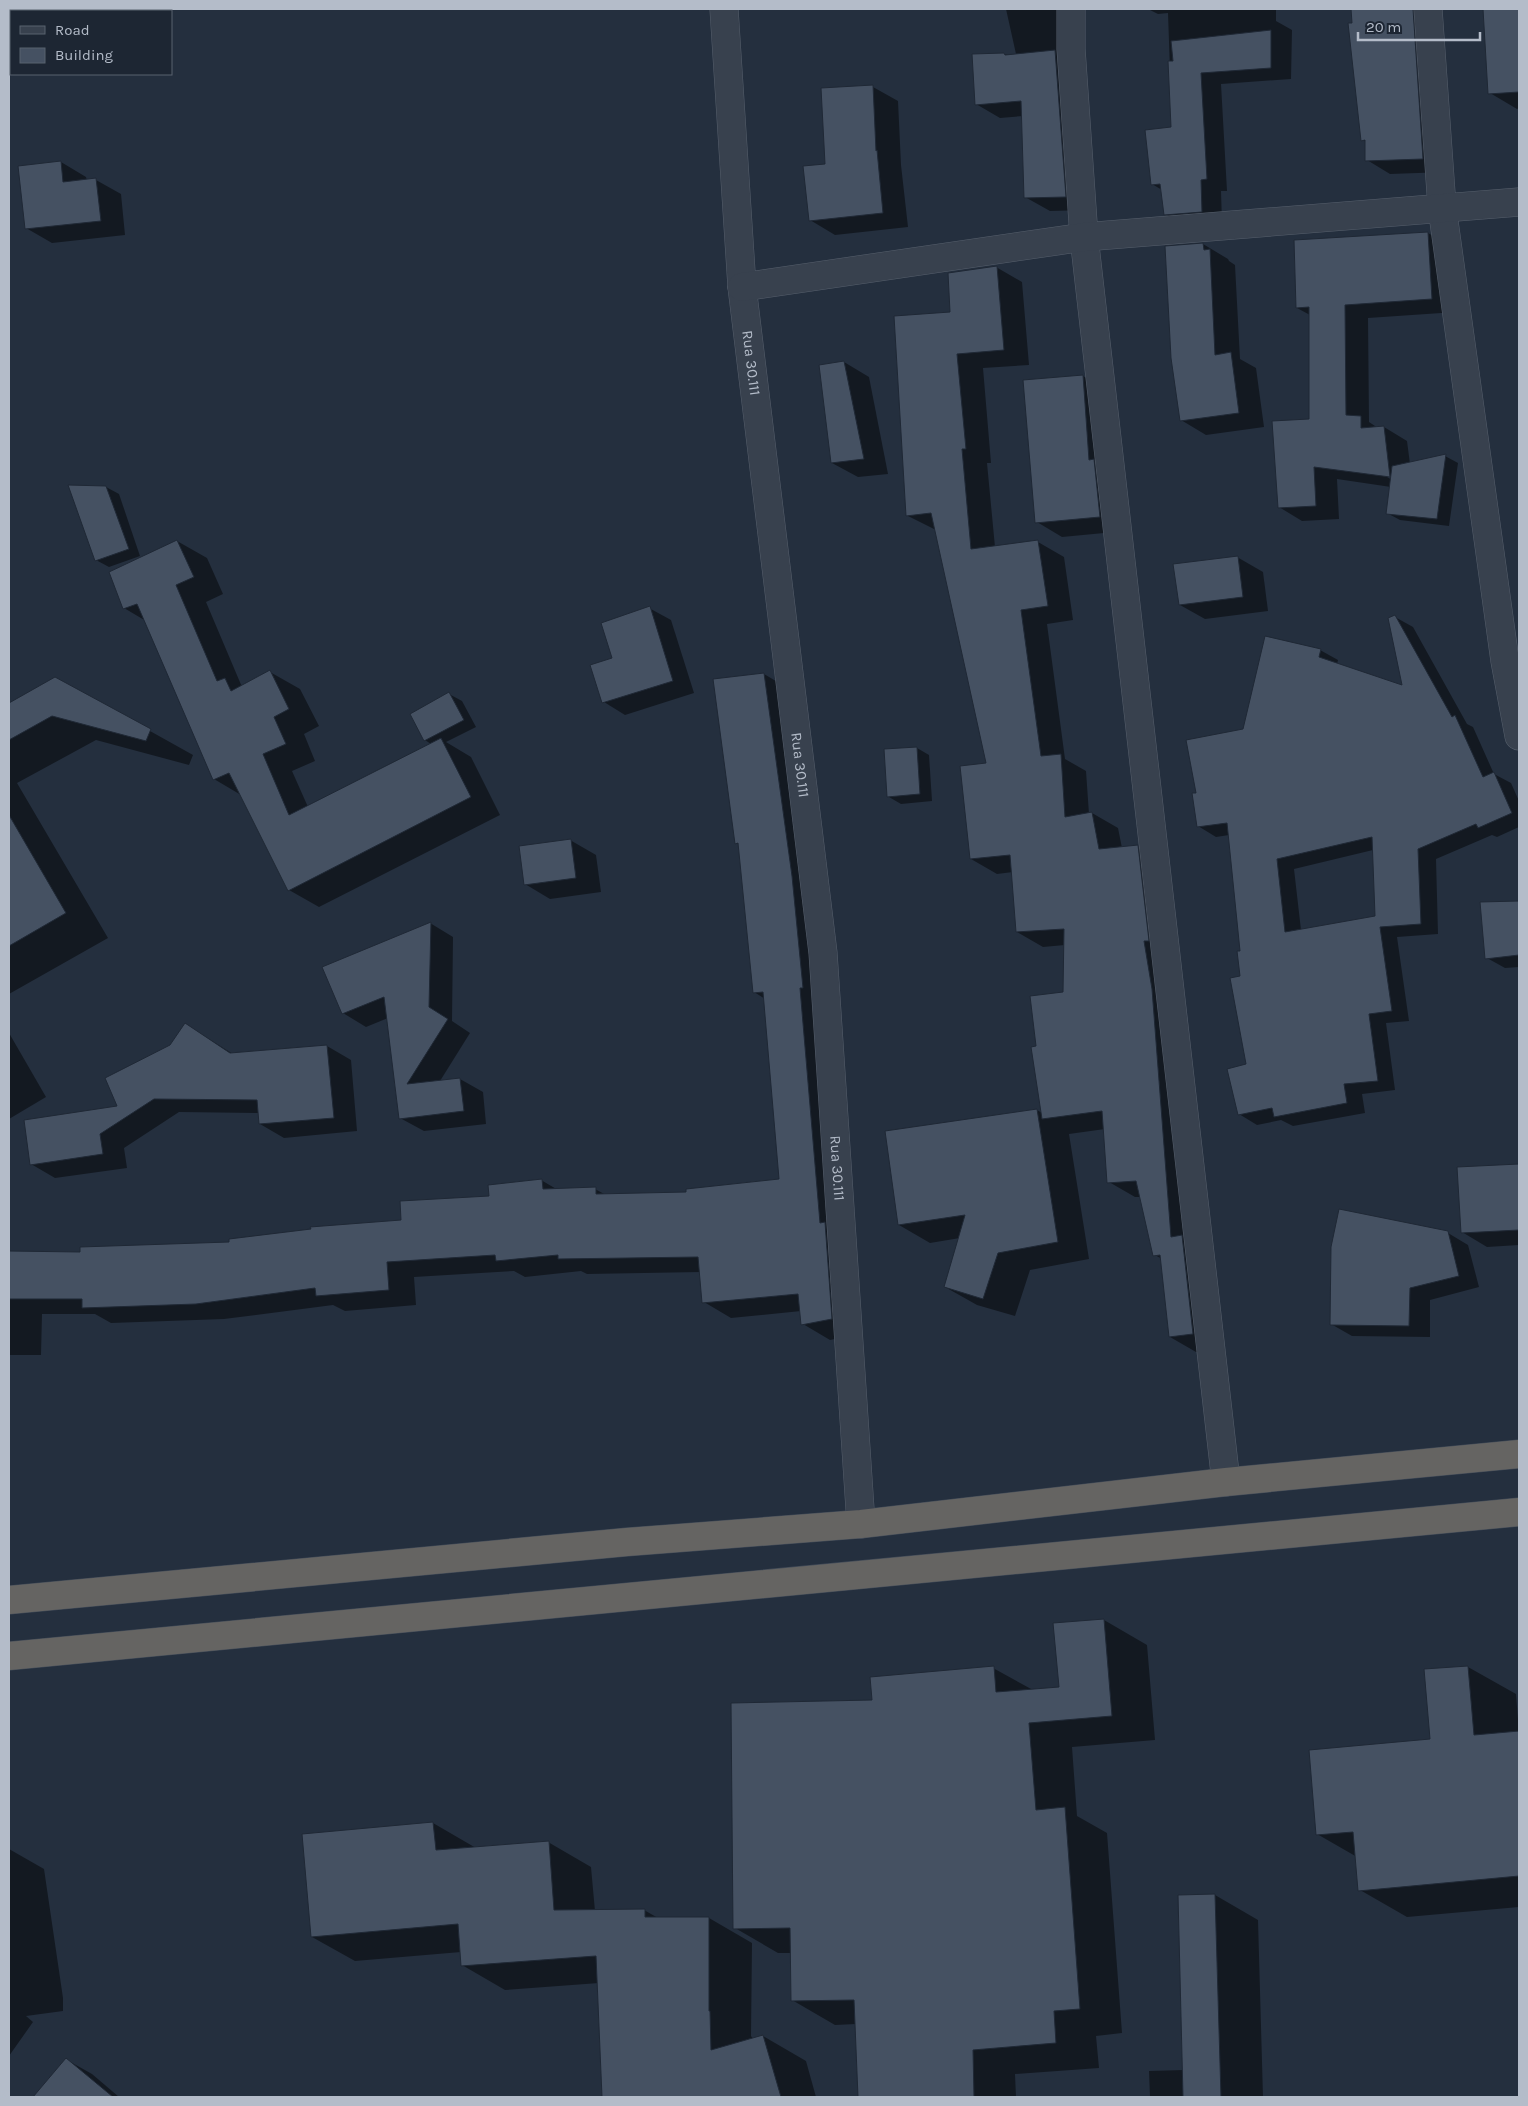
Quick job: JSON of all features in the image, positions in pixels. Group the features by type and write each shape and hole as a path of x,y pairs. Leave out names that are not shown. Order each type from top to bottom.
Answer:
{"highway":[{"path":"9,1600 617,1542 861,1524 1226,1482 1519,1454"},
{"path":"9,1656 1519,1512"}],"street":[{"name":"Rua 30.111","path":"724,9 742,287 822,953 861,1524"},
{"path":"1071,9 1071,49 1084,237 1226,1482"},
{"path":"1428,9 1442,207 1505,661 1519,736"},
{"path":"742,287 1084,237 1519,202"}],"building":[{"path":"1351,9 1413,9 1423,159 1365,161 1365,140 1361,141 1348,23 1352,23"},
{"path":"1483,9 1519,9 1519,92 1488,94"},
{"path":"1271,30 1271,68 1201,73 1207,179 1201,180 1202,212 1164,215 1160,184 1151,185 1145,130 1171,127 1168,61 1173,61 1171,41"},
{"path":"1055,50 1066,197 1024,198 1021,101 975,105 972,54 1004,53 1005,55"},
{"path":"873,85 876,151 883,213 809,221 803,166 825,164 821,88"},
{"path":"61,161 63,182 96,178 101,221 25,229 18,166"},
{"path":"1428,232 1432,299 1345,305 1346,415 1361,416 1361,428 1384,426 1390,477 1314,467 1316,506 1278,508 1272,421 1309,419 1309,307 1296,308 1294,240"},
{"path":"1203,243 1204,250 1210,249 1215,355 1231,352 1239,413 1180,421 1171,358 1165,246"},
{"path":"997,266 1004,350 957,354 966,449 962,449 971,549 1038,540 1048,606 1021,610 1041,756 1061,754 1065,817 1092,812 1099,849 1138,845 1149,941 1144,941 1152,989 1171,1237 1182,1235 1193,1334 1169,1337 1160,1255 1153,1256 1136,1181 1107,1183 1102,1111 1042,1119 1031,1047 1036,1046 1030,996 1063,992 1064,929 1016,932 1010,855 970,859 960,766 986,763 931,513 906,516 894,316 950,312 948,273"},
{"path":"844,361 864,459 831,463 819,365"},
{"path":"1083,375 1089,460 1094,459 1100,517 1035,523 1023,380"},
{"path":"1446,454 1437,519 1386,514 1392,466"},
{"path":"68,485 106,486 129,549 95,561"},
{"path":"177,540 194,577 176,585 217,681 225,678 231,691 270,670 289,709 274,717 286,744 263,754 289,815 441,738 471,797 288,891 229,773 213,780 137,604 123,609 109,572"},
{"path":"1238,556 1243,597 1179,605 1173,564"},
{"path":"650,606 673,681 602,703 590,665 612,658 601,623"},
{"path":"1395,615 1452,717 1455,715 1483,777 1494,772 1512,813 1478,828 1476,824 1418,849 1421,924 1380,927 1392,1011 1369,1014 1378,1081 1344,1084 1347,1103 1274,1117 1272,1108 1238,1115 1227,1069 1246,1064 1230,978 1240,976 1237,951 1240,951 1227,823 1197,827 1192,793 1196,793 1186,740 1243,729 1265,636 1321,649 1319,657 1402,685 1388,618","holes":["1372,837 1375,916 1285,932 1277,859"]},
{"path":"764,673 792,876 803,988 800,988 820,1223 825,1222 832,1319 801,1325 798,1294 702,1303 698,1257 558,1259 558,1255 496,1261 495,1255 387,1262 389,1290 316,1296 315,1288 196,1304 82,1308 82,1299 9,1299 9,1251 80,1252 80,1247 229,1242 229,1239 311,1229 310,1227 401,1220 400,1201 489,1196 488,1185 542,1179 543,1189 596,1187 596,1194 686,1192 686,1189 779,1179 763,992 753,993 738,843 735,844 713,679"},
{"path":"55,677 151,729 146,741 52,716 9,740 9,703"},
{"path":"449,692 464,720 424,741 410,714"},
{"path":"917,747 920,794 887,797 884,749"},
{"path":"9,815 66,913 9,946"},
{"path":"571,839 576,878 524,885 519,846"},
{"path":"1519,901 1519,955 1485,959 1480,902"},
{"path":"431,922 429,1007 448,1019 407,1084 460,1078 464,1111 399,1119 384,997 342,1014 322,967"},
{"path":"185,1023 230,1053 327,1045 334,1118 259,1124 257,1100 154,1099 100,1134 103,1154 30,1165 24,1120 117,1106 105,1078 170,1045"},
{"path":"1037,1109 1058,1242 998,1253 983,1299 944,1287 965,1215 898,1225 885,1131"},
{"path":"1519,1164 1519,1230 1461,1233 1457,1167"},
{"path":"1339,1209 1448,1231 1459,1276 1410,1288 1409,1326 1330,1325 1331,1247"},
{"path":"1104,1619 1112,1716 1029,1723 1036,1810 1065,1807 1080,2009 1054,2011 1056,2043 973,2050 974,2097 858,2097 854,2000 791,2001 790,1928 733,1929 731,1703 872,1700 870,1677 994,1666 996,1692 1059,1687 1053,1623"},
{"path":"1468,1666 1474,1735 1519,1731 1519,1876 1358,1891 1353,1832 1316,1835 1309,1750 1430,1739 1424,1669"},
{"path":"433,1822 436,1850 549,1841 554,1910 645,1909 645,1917 709,1917 711,2050 763,2035 781,2097 602,2097 596,1956 461,1966 458,1924 311,1937 302,1834"},
{"path":"1215,1894 1221,2097 1183,2097 1178,1895"},
{"path":"66,2058 113,2097 33,2097"}]}
